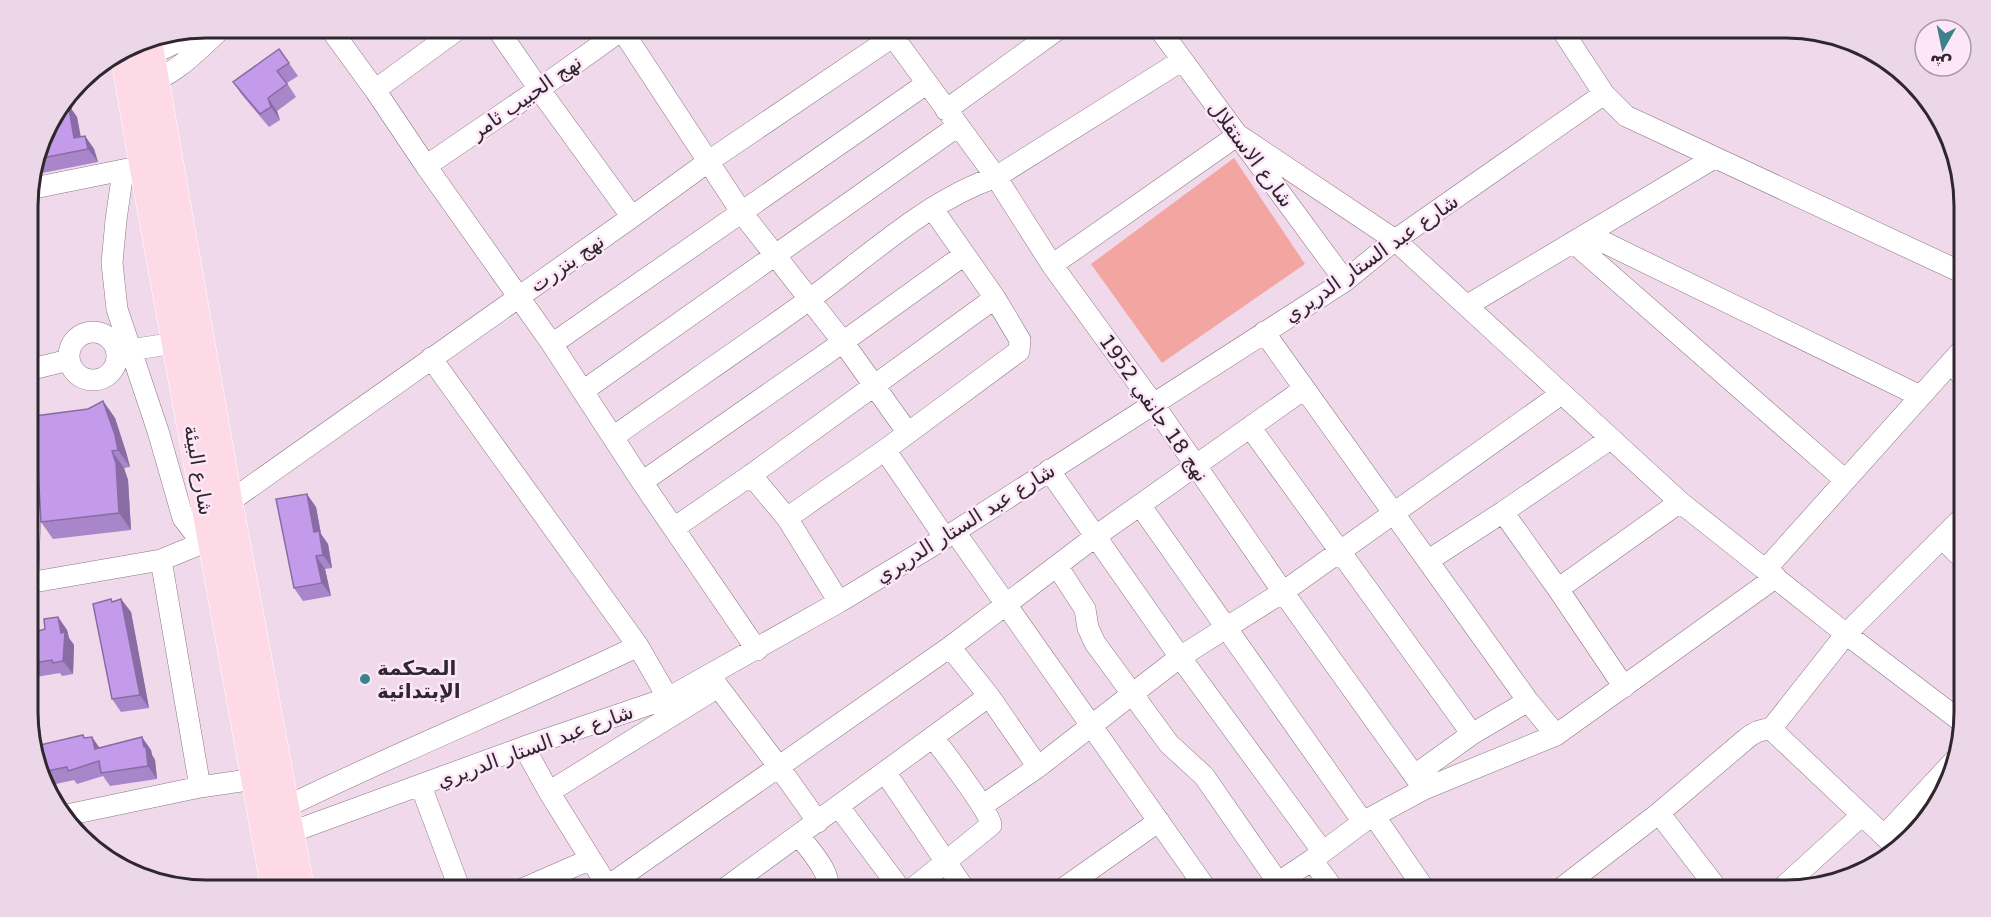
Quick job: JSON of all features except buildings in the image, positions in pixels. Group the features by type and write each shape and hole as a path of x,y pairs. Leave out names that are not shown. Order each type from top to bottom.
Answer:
{"main road":[{"path":"148,47 134,71 281,827 298,880"},
{"name":"شارع البيئة","path":"134,71 133,168 175,343 218,506 206,542 255,779 281,827 276,880"}],"street":[{"path":"134,71 184,61 210,38"},
{"path":"337,38 520,297 642,482 757,650"},
{"path":"375,90 446,38"},
{"path":"503,38 538,90 632,217"},
{"name":"نهج الحبيب ثامر","path":"426,166 538,90 609,38"},
{"path":"629,38 742,213 843,342 908,433"},
{"name":"نهج بنزرت","path":"218,506 520,297 884,38"},
{"name":"نهج 18 جانفي 1952","path":"900,38 926,84 996,177 1052,265 1154,405 1283,592 1420,782"},
{"path":"583,391 776,254 952,118 1048,38"},
{"name":"شارع الاستقلال","path":"1165,38 1345,280"},
{"path":"1567,38 1604,94 1626,116 1954,269"},
{"path":"613,437 810,299 932,208 976,184 996,177 1180,60"},
{"path":"552,344 926,84"},
{"name":"شارع عبد الستار الدريري","path":"281,827 421,786 524,747 714,681 757,650 950,535 1345,280 1395,240 1604,94"},
{"path":"1052,265 1238,135 1395,240 1680,502 1846,634 1954,716"},
{"path":"1468,305 1714,158"},
{"path":"38,581 161,560 206,542 183,518 158,431 124,351 113,279 116,219 133,168 39,187"},
{"path":"787,518 885,450 1019,351 1020,340 995,298 932,208"},
{"path":"1580,238 1920,396"},
{"path":"1580,238 1845,480"},
{"path":"642,482 964,255"},
{"path":"674,528 995,298"},
{"path":"90,332 109,337 124,351 112,371 96,381 87,380 78,375 69,360 69,349 74,341 90,332"},
{"path":"1264,332 1395,512 1528,701 1556,735"},
{"path":"124,351 175,343"},
{"path":"431,358 638,646 668,698"},
{"path":"38,368 69,360"},
{"path":"1420,782 1556,735 1624,687 1771,573 1845,480 1920,396 1954,366"},
{"path":"621,880 950,647 1096,536 1304,389"},
{"path":"982,806 1038,767 1180,657 1283,592 1562,394"},
{"path":"1250,427 1472,734"},
{"path":"1429,560 1610,439"},
{"path":"885,450 1006,604 1200,879"},
{"path":"1049,470 1318,856 1329,879"},
{"path":"751,475 787,518 839,602"},
{"path":"1558,589 1680,502"},
{"path":"1140,505 1226,628 1417,879"},
{"path":"1503,512 1624,687"},
{"path":"1574,879 1659,813 1752,734 1759,730 1771,729 1846,634 1954,527"},
{"path":"1942,538 1954,550"},
{"path":"161,560 200,788"},
{"path":"1057,566 1085,609 1088,628 1095,644 1174,751 1198,768 1204,776 1268,879"},
{"path":"281,827 365,769 558,685 638,646"},
{"path":"950,647 989,696 1038,767"},
{"path":"549,792 714,681 818,822"},
{"path":"737,880 989,696"},
{"path":"1282,879 1420,782 1472,734 1528,701"},
{"path":"1771,729 1891,842 1938,781"},
{"path":"924,880 990,828 990,820 982,806 933,736"},
{"path":"524,747 604,880"},
{"path":"885,772 958,880"},
{"path":"72,814 255,779"},
{"path":"421,786 456,880"},
{"path":"839,807 894,880"},
{"path":"1659,813 1710,879"},
{"path":"1792,879 1862,815"},
{"path":"1076,879 1159,821"},
{"path":"799,835 828,880"},
{"path":"549,880 591,860"}],"shaded area":[{"path":"1234,158 1305,264 1162,363 1091,264"}],"place":[{"name":"المحكمة الإبتدائية","path":"365,679"}]}
